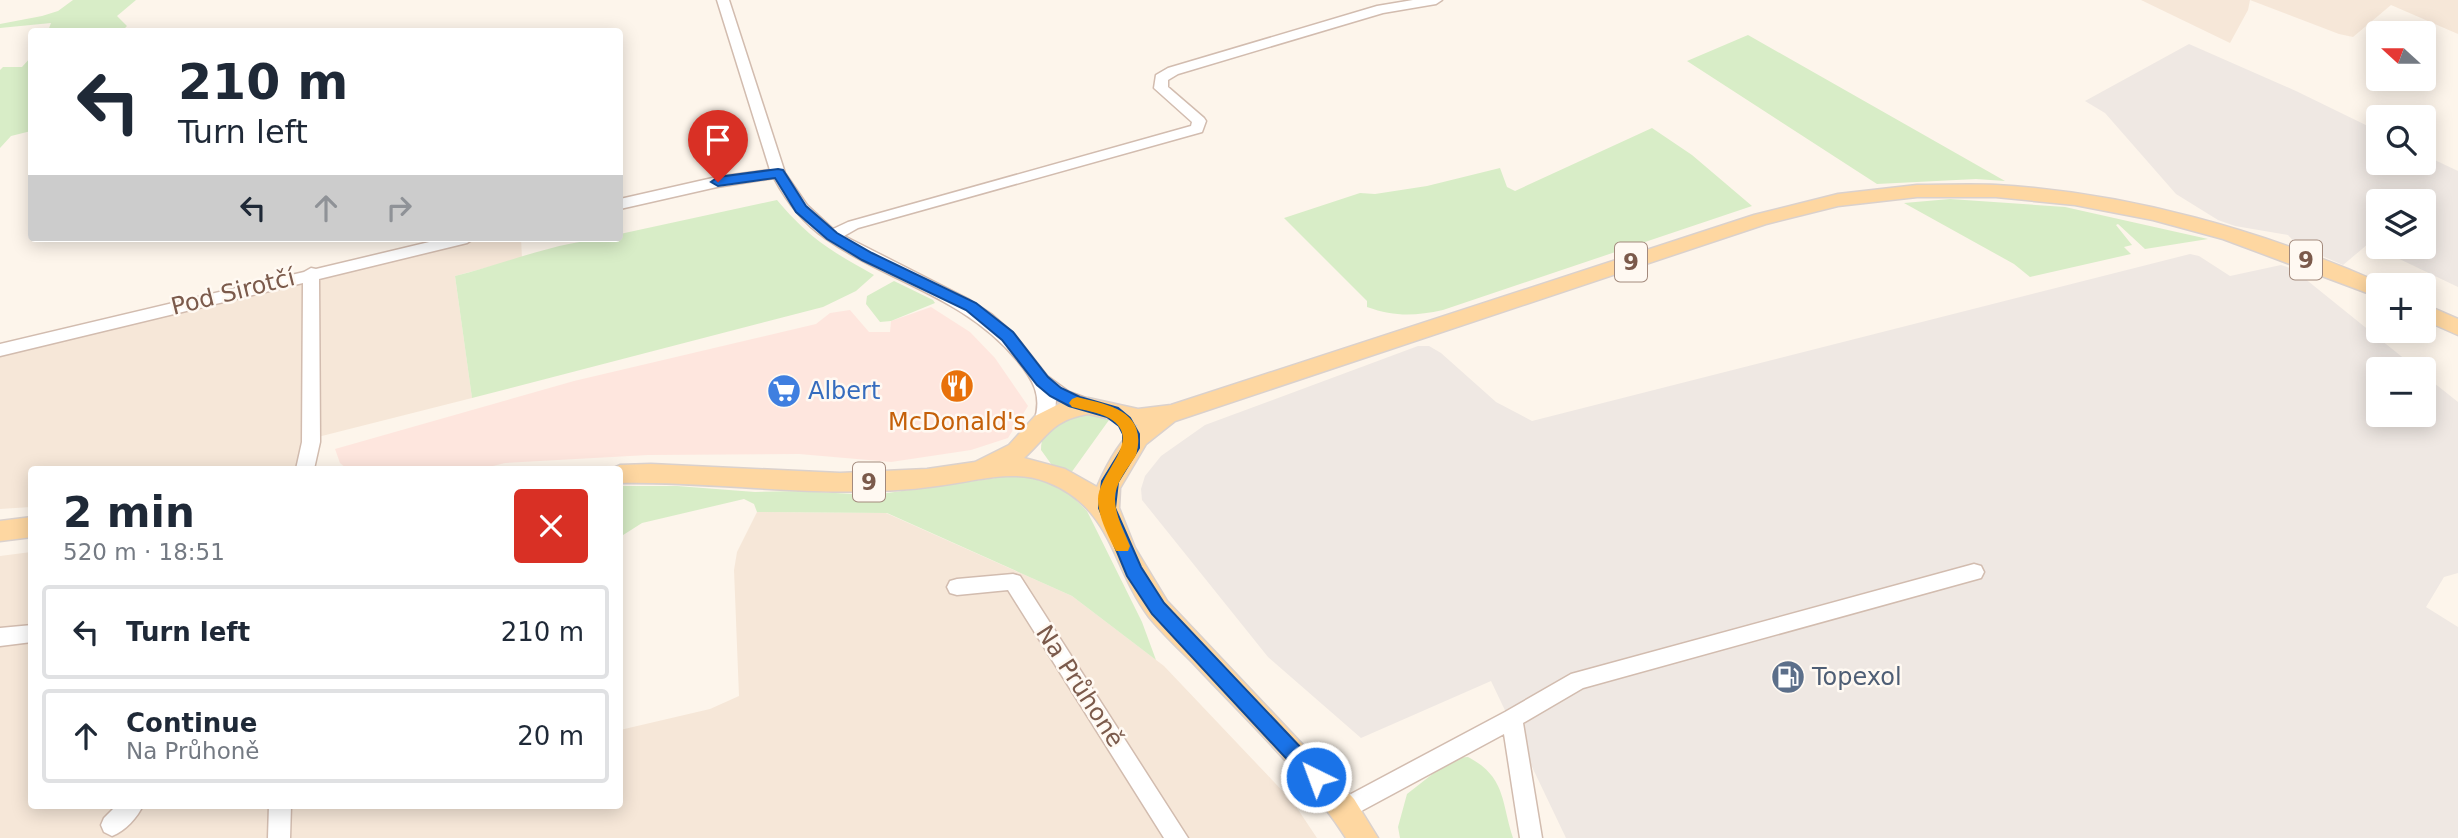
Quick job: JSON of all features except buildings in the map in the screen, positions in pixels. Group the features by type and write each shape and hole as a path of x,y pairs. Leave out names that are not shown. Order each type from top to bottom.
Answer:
{"main road":[{"name":"9","path":"980,470 1006,459 1039,427 1063,410 1088,406 1138,417 1172,413 1761,219 1821,203 1883,193 1940,190 2007,192 2138,211 2259,244 2366,285"},
{"path":"2436,317 2458,328"},
{"path":"1113,412 1129,428 1125,458 1108,488 1107,508 1133,570 1158,609 1279,736 1344,809 1363,838"},
{"name":"9","path":"623,474 699,474 830,483 914,480 980,470 1024,467 1055,477 1093,480 1125,458 1146,430 1172,413"},
{"path":"1039,427 1033,454 1055,477 1090,494 1110,517"},
{"path":"0,531 28,528"}],"street":[{"path":"723,0 778,173 801,209 832,236 867,256 944,292 985,316 1008,336 1042,381 1063,397 1088,406"},
{"path":"832,236 853,225 1197,129 1199,121 1165,93 1160,84 1161,78 1173,71 1387,8 1436,0"},
{"path":"623,203 718,182 778,173"},
{"name":"Pod Sirotčí","path":"0,350 311,273 449,242"},
{"path":"306,466 311,442 311,273"},
{"path":"1039,427 1048,397 1042,381"},
{"path":"1344,809 1512,719 1578,680 1974,572"},
{"name":"Na Průhoně","path":"957,587 1013,582 1177,838"},
{"path":"0,637 28,634"},
{"path":"1512,719 1531,838"},
{"path":"112,825 128,809"},
{"path":"279,838 280,809"}],"shaded area":[{"path":"2141,0 2250,0 2248,10 2230,43"},
{"path":"2250,0 2458,0 2458,34 2436,24 2436,21 2428,21 2391,5 2372,21 2366,21 2366,26 2353,37"},
{"path":"2189,44 2366,125 2366,175 2436,175 2436,161 2458,171 2458,287 2436,276 2436,273 2429,273 2399,259 2436,259 2436,189 2366,189 2366,246 2343,265 2297,245 2288,235 2235,226 2218,220 2176,194 2105,113 2085,101"},
{"path":"464,242 521,242 522,258 455,276 472,398 302,441 298,466 28,466 28,507 0,509 0,356"},
{"path":"2190,254 2199,256 2230,276 2281,265 2293,269 2366,328 2366,343 2385,343 2402,357 2366,357 2366,427 2436,427 2436,385 2458,402 2458,573 2444,577 2426,607 2458,627 2458,838 1566,838 1491,681 1361,738 1268,657 1142,500 1141,489 1145,476 1161,456 1205,425 1418,346 1429,346 1441,353 1496,402 1532,421"},
{"path":"931,307 970,332 995,358 1028,406 1008,438 971,450 891,462 799,454 648,455 505,463 493,466 344,466 335,449 574,381 816,324 830,313 850,310 869,332 890,332 891,321"},
{"path":"757,512 886,513 1072,596 1164,666 1293,802 1317,838 0,838 0,556 28,552 28,809 623,809 623,729 710,709 739,696 734,570 737,552"}],"green space":[{"path":"73,0 136,0 117,16 127,26 125,28 49,28 51,23 0,28 0,24 58,11"},
{"path":"1748,35 2005,181 1976,179 1877,184 1687,61"},
{"path":"28,60 28,132 11,136 0,148 0,70 3,67 22,67"},
{"path":"1652,128 1692,155 1752,206 1443,310 1405,314 1387,313 1367,307 1367,301 1284,218 1360,193 1375,194 1427,186 1500,168 1507,187 1515,191"},
{"path":"1950,199 2065,207 2208,239 2145,249 2118,224 2116,225 2132,245 2124,247 2131,254 2030,277 2014,264 1904,203"},
{"path":"777,200 800,225 822,243 874,275 856,291 823,307 472,398 455,276 578,242 623,242 623,233"},
{"path":"894,281 935,303 891,321 880,322 866,304 867,296"},
{"path":"1085,413 1109,420 1071,473 1054,468 1041,450 1045,434 1055,424"},
{"path":"1017,475 1046,482 1071,495 1087,511 1142,622 1156,660 1072,596 887,513 757,512 754,504 744,499 642,523 623,535 623,486 873,495"},
{"path":"1468,757 1496,782 1504,801 1513,838 1400,838 1398,827 1407,794 1453,758"}],"slow traffic":[{"path":"1077,403 1113,412 1125,422 1131,434 1131,448 1114,474 1107,498 1107,508 1122,546"}],"place":[{"name":"McDonald's","path":"957,386"},
{"name":"Albert","path":"784,391"},
{"name":"Topexol","path":"1788,677"}],"route":[{"path":"718,182 778,173 801,209 832,236 971,307 1008,336 1042,381 1055,392 1075,402 1105,409 1119,416 1129,428 1132,441 1128,455 1110,481 1107,508 1133,570 1158,609 1316,777"}]}
